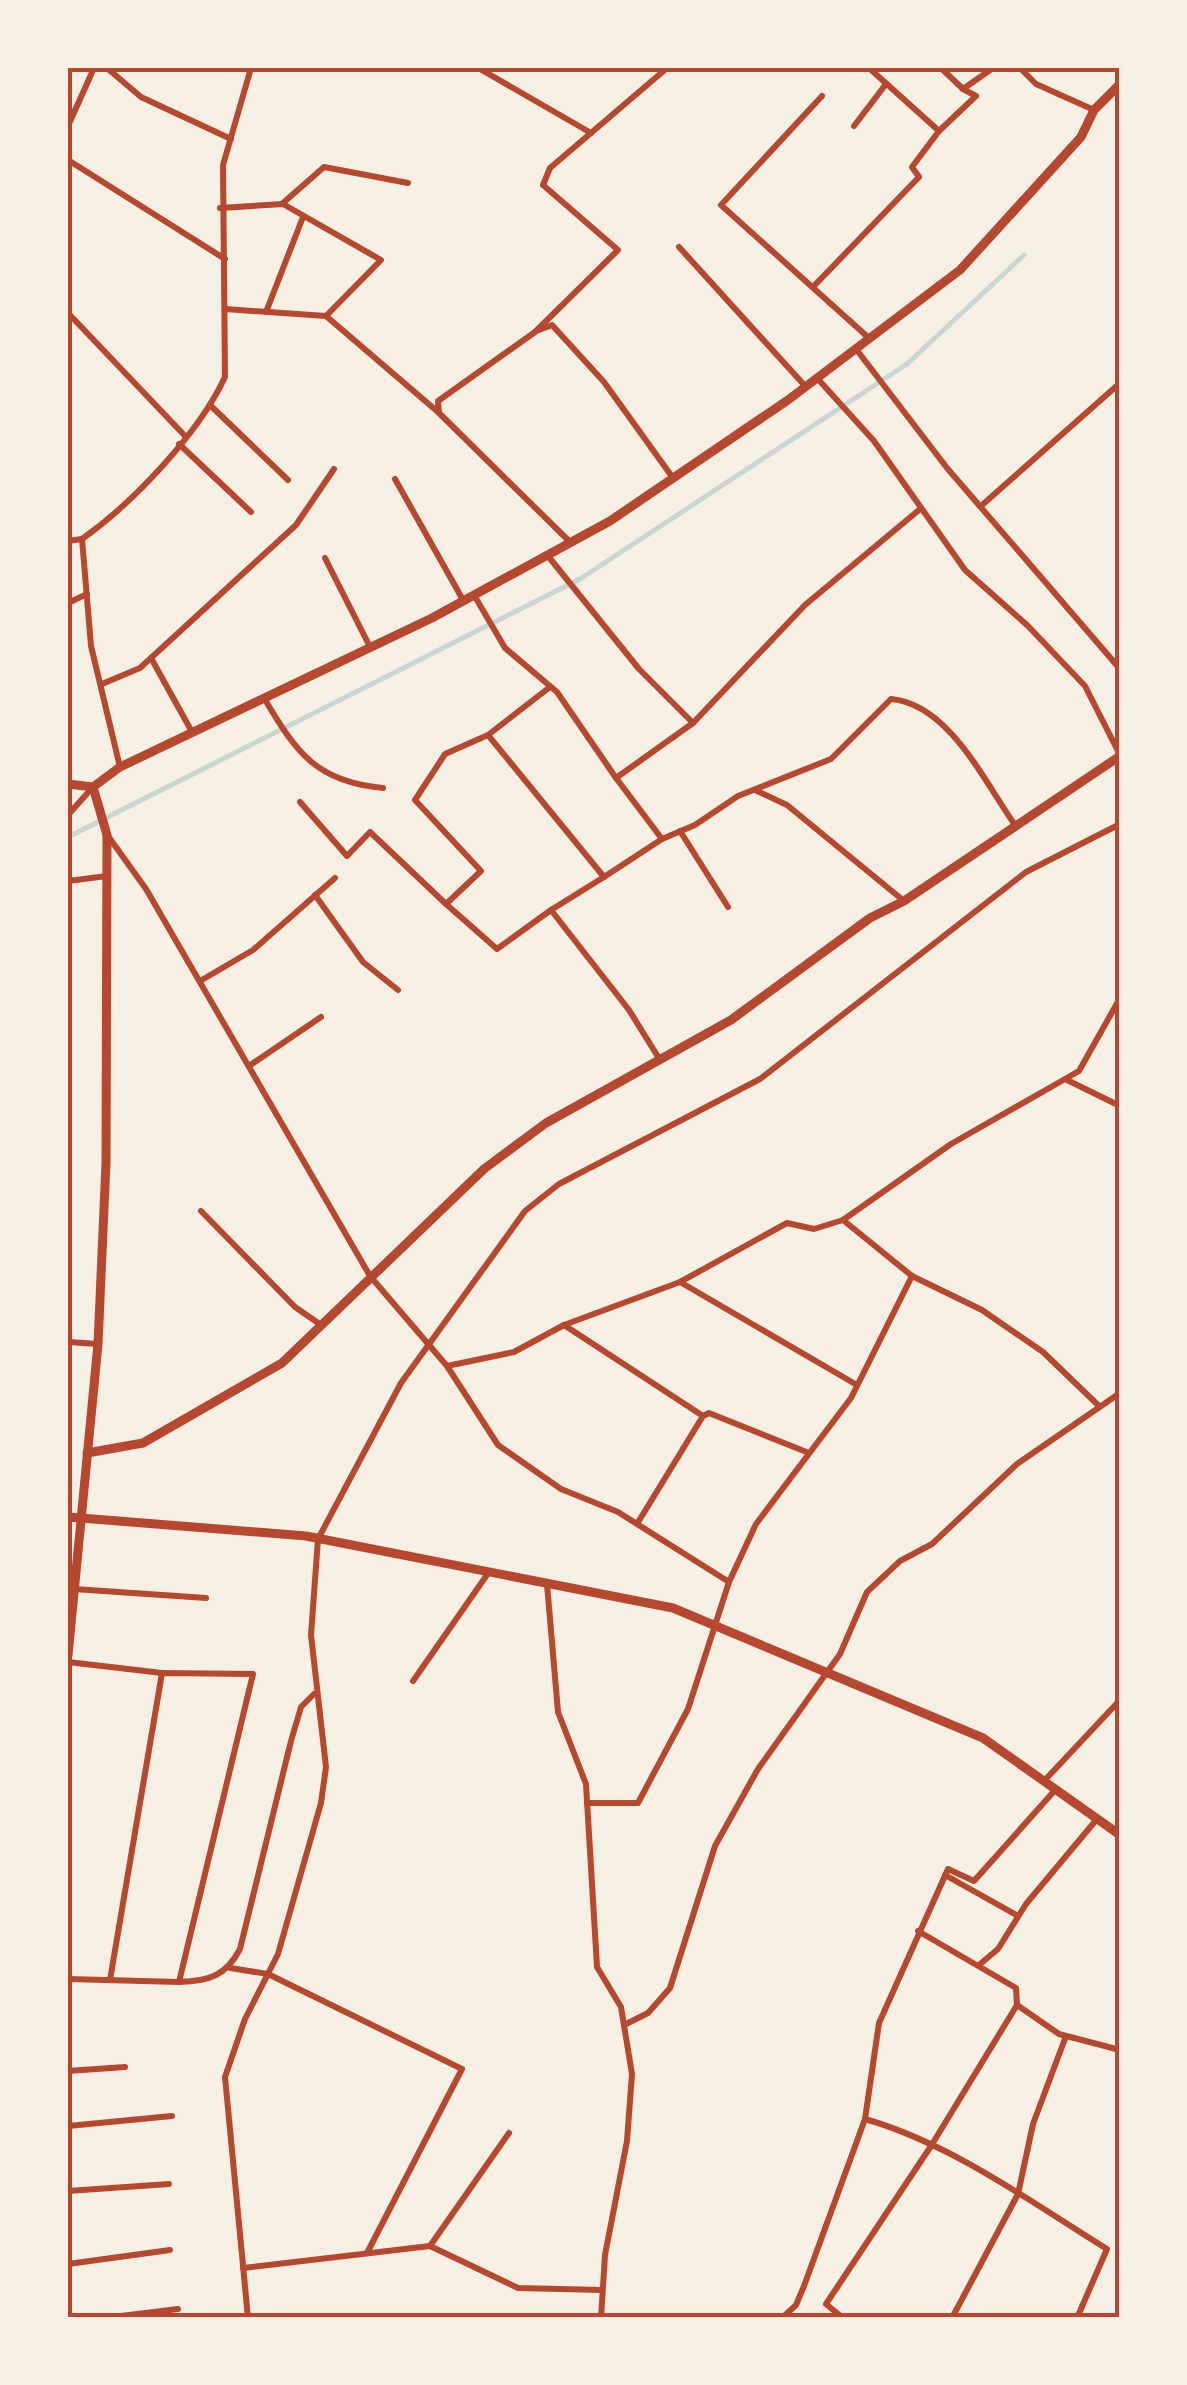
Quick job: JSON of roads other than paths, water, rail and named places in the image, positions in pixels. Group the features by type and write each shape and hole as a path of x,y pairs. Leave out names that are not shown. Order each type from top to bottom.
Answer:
{"street":[{"path":"68,126 94,68"},
{"path":"106,68 141,97 231,139"},
{"path":"68,540 82,538 128,502 212,406 225,377 225,259 220,208 223,164 252,68"},
{"path":"439,413 438,401 535,332 618,250 543,184 550,168 668,68"},
{"path":"868,68 939,131"},
{"path":"813,287 919,176 912,167 939,131 976,96 940,68"},
{"path":"963,89 993,68"},
{"path":"1020,68 1036,84 1094,110"},
{"path":"480,70 592,133"},
{"path":"854,126 886,84"},
{"path":"68,814 93,787 120,767 474,595 570,542 673,478 806,387 960,270 1080,136 1094,110 1120,84"},
{"path":"822,96 721,205 870,339"},
{"path":"68,160 225,259"},
{"path":"282,204 324,167 408,183"},
{"path":"220,208 282,204 381,260 326,316"},
{"path":"266,312 304,217"},
{"path":"679,246 806,387"},
{"path":"225,310 326,316 439,413 570,542"},
{"path":"68,312 186,437"},
{"path":"535,332 552,325 604,382 673,478"},
{"path":"856,349 981,506 1120,669"},
{"path":"87,1453 143,1443 282,1363 484,1170 530,1134 731,1020 870,918 904,901 1120,755 1084,686 1028,626 966,570 919,510 874,442 818,378"},
{"path":"981,506 1120,383"},
{"path":"212,406 288,480"},
{"path":"179,444 251,512"},
{"path":"102,684 140,668 296,525 334,469"},
{"path":"396,479 463,600"},
{"path":"616,778 692,723 805,605 919,510"},
{"path":"82,538 92,646 120,767"},
{"path":"547,555 638,669 692,723"},
{"path":"325,558 370,647"},
{"path":"68,603 87,594"},
{"path":"474,595 505,648 550,687 662,839"},
{"path":"151,658 192,732"},
{"path":"446,904 480,871 415,800 446,754 488,735 550,687"},
{"path":"264,698 290,741 326,777 383,788"},
{"path":"300,802 348,856 370,832 496,949 662,839 755,790 830,759 891,699 902,700 944,726 1015,825"},
{"path":"488,735 604,878"},
{"path":"68,784 93,787"},
{"path":"93,787 106,831 106,1163 98,1344 87,1453 73,1517 68,1659 162,1673 253,1674 180,1982"},
{"path":"755,790 787,806 904,901"},
{"path":"248,2318 224,2078 244,2019 278,1954 321,1803 326,1767 314,1694 312,1569 318,1539 401,1383 526,1211 559,1184 760,1079 1026,872 1120,824"},
{"path":"106,831 146,888 370,1276 447,1366 498,1445 562,1489 637,1524 729,1582"},
{"path":"680,831 728,907"},
{"path":"68,881 107,876"},
{"path":"200,982 253,950 335,878"},
{"path":"314,894 362,962 398,990"},
{"path":"551,910 582,945 660,1060"},
{"path":"447,1366 514,1352 564,1325 680,1282 787,1223 814,1229 843,1220 951,1144 1079,1071 1120,998"},
{"path":"249,1066 322,1016"},
{"path":"1066,1080 1120,1106"},
{"path":"201,1211 295,1308 322,1326"},
{"path":"843,1220 912,1276 997,1320 1043,1352 1098,1404"},
{"path":"587,1803 638,1803 688,1709 729,1582 756,1524 857,1385 912,1276"},
{"path":"680,1282 857,1385"},
{"path":"564,1325 703,1416"},
{"path":"68,1342 98,1344"},
{"path":"624,2025 648,2012 670,1988 715,1846 758,1769 830,1671 866,1592 900,1560 932,1544 1018,1464 1098,1404 1120,1393"},
{"path":"637,1524 703,1416 709,1413 809,1454"},
{"path":"73,1517 318,1539 673,1608 983,1738 1120,1835"},
{"path":"412,1681 489,1572"},
{"path":"547,1584 558,1712 586,1784 597,1967 621,2007 632,2074 627,2140 602,2290 601,2318"},
{"path":"72,1589 206,1598"},
{"path":"110,1980 162,1673"},
{"path":"68,1979 206,1981 230,1968 240,1949 290,1741 302,1708 314,1694"},
{"path":"1044,1781 1120,1700"},
{"path":"782,2318 796,2305 866,2119 879,2023 948,1869 974,1882 1056,1790"},
{"path":"979,1964 998,1949 1018,1916 1097,1819"},
{"path":"945,1875 1018,1916"},
{"path":"842,2318 826,2304 931,2146 1017,2005 1016,1988 918,1930"},
{"path":"230,1968 268,1974 462,2068 367,2253"},
{"path":"1017,2005 1066,2036 1120,2050"},
{"path":"952,2318 1018,2194 1032,2124 1066,2036"},
{"path":"68,2071 125,2067"},
{"path":"68,2126 172,2116"},
{"path":"866,2119 931,2146 1107,2249 1077,2318"},
{"path":"430,2246 509,2133"},
{"path":"68,2190 169,2184"},
{"path":"243,2268 430,2246 518,2288 602,2290"},
{"path":"68,2264 170,2250"},
{"path":"105,2318 178,2309"}],"waterway":[{"path":"68,837 580,579 907,364 1024,255"}]}
